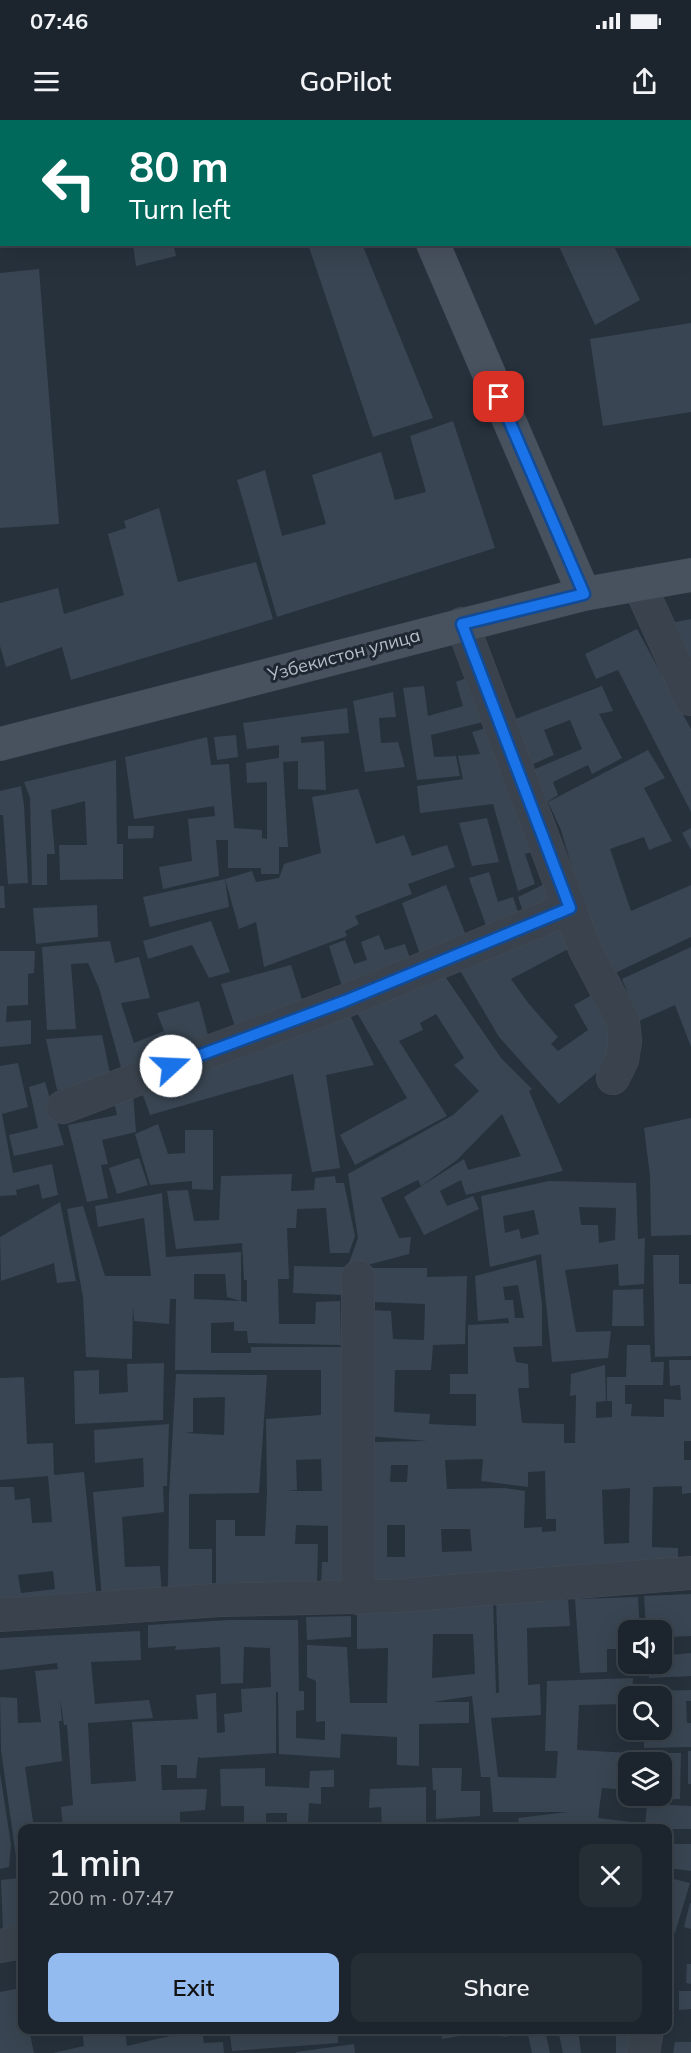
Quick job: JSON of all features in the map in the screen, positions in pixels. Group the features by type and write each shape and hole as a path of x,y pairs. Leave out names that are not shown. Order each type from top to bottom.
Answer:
{"main road":[{"path":"434,246 584,594"},
{"name":"Узбекистон улица","path":"0,744 584,594 691,575"}],"street":[{"path":"639,584 691,699"},
{"path":"462,624 585,949 623,1021 626,1041 622,1060 613,1078"},
{"path":"63,1107 345,1001 570,908"},
{"path":"358,1277 358,1598"},
{"path":"0,1615 219,1600 358,1598 691,1573"},
{"path":"0,1946 18,1943"},
{"path":"644,2053 646,2034"}],"building":[{"path":"133,246 174,246 176,256 136,266"},
{"path":"309,246 363,246 433,418 373,437"},
{"path":"559,246 614,246 640,300 595,325"},
{"path":"39,269 59,524 0,528 0,273"},
{"path":"691,323 691,412 603,426 590,339"},
{"path":"453,421 495,548 277,617 237,480 265,470 282,536 326,524 312,475 381,452 395,500 426,492 410,436"},
{"path":"159,508 178,582 256,562 273,619 71,680 62,647 6,667 0,646 0,603 58,588 64,614 124,595 108,534 126,528 124,521"},
{"path":"691,619 691,697 661,625"},
{"path":"637,629 691,729 691,812 618,670 596,679 585,654"},
{"path":"469,677 487,721 431,735 434,757 456,756 460,776 417,780 403,688 424,686 428,716 463,706 456,682"},
{"path":"602,686 613,711 599,714 622,758 592,774 588,765 553,782 558,795 541,806 528,772 582,749 570,720 544,730 554,755 526,767 510,721"},
{"path":"393,692 396,717 379,718 381,743 398,742 405,767 365,772 353,701"},
{"path":"347,708 349,733 301,737 301,743 324,741 326,790 298,789 298,761 283,762 288,847 279,847 279,874 261,874 261,868 228,868 228,840 216,840 219,876 163,889 159,867 192,861 188,819 215,816 214,806 134,819 125,757 207,737 211,765 229,764 234,828 262,830 262,838 267,839 267,782 247,783 246,763 279,758 279,745 247,749 243,723"},
{"path":"490,727 540,850 525,854 535,884 518,891 493,804 420,813 417,786 463,779 458,756 480,754 472,732"},
{"path":"236,735 238,757 217,760 214,737"},
{"path":"648,750 665,778 644,788 672,841 649,850 644,837 610,849 631,911 691,885 691,937 613,974 582,902 561,830 548,802"},
{"path":"116,760 117,844 123,844 123,879 60,880 59,845 87,845 85,801 51,810 55,854 47,854 47,885 32,885 30,798 24,782"},
{"path":"21,786 28,883 8,884 3,815 0,815 0,791"},
{"path":"358,789 376,844 404,835 412,856 447,845 455,867 408,884 412,894 355,916 359,924 345,931 347,936 264,967 256,922 239,929 225,879 252,871 256,882 279,878 284,864 321,853 312,797"},
{"path":"487,818 499,862 472,866 459,823"},
{"path":"128,826 154,826 153,838 128,839"},
{"path":"691,828 691,850 682,833"},
{"path":"489,872 498,902 513,897 522,923 490,937 469,878"},
{"path":"557,878 567,903 527,923 518,897"},
{"path":"225,879 229,907 150,927 143,897"},
{"path":"446,885 467,938 421,957 402,903"},
{"path":"0,886 4,886 5,908 0,908"},
{"path":"97,905 98,937 36,944 33,908"},
{"path":"211,921 230,972 209,978 192,945 148,959 143,941"},
{"path":"567,922 576,945 511,979 558,1037 551,1044 558,1051 588,1030 574,1005 599,991 628,1047 559,1104 499,1037 459,969"},
{"path":"379,935 385,950 405,944 413,967 345,996 329,946 345,940 354,964 367,960 361,942"},
{"path":"110,941 115,963 139,957 150,998 121,1003 134,1043 164,1031 157,1013 199,1001 210,1043 122,1071 99,988 88,963 71,964 76,1029 47,1030 42,947"},
{"path":"691,947 691,1047 675,1005 639,1021 622,979"},
{"path":"0,951 35,951 34,973 28,974 28,1005 7,1006 6,1022 31,1020 31,1044 0,1047"},
{"path":"291,965 305,1009 236,1030 221,984"},
{"path":"444,975 501,1058 532,1089 529,1091 563,1171 466,1195 461,1180 440,1191 447,1206 473,1196 479,1209 424,1235 404,1197 464,1159 468,1170 521,1156 502,1114 457,1160 421,1186 418,1180 381,1198 399,1238 411,1237 409,1254 360,1267 349,1263 358,1238 348,1174 453,1115 479,1091 454,1065 464,1058 436,1014 420,1023 423,1030 399,1041 447,1116 355,1165 340,1135 407,1098 354,1008"},
{"path":"347,1009 374,1065 326,1075 340,1168 312,1172 293,1074 150,1115 138,1081"},
{"path":"102,1035 112,1083 57,1090 46,1039"},
{"path":"18,1063 28,1107 2,1114 13,1173 52,1164 58,1195 42,1199 39,1184 16,1190 17,1195 0,1196 0,1066"},
{"path":"45,1082 64,1145 14,1156 9,1135 38,1128 29,1087"},
{"path":"133,1092 136,1132 102,1140 108,1164 101,1165 108,1198 87,1202 68,1125 117,1115 113,1097"},
{"path":"691,1118 691,1235 651,1236 650,1176 644,1128"},
{"path":"158,1124 168,1154 185,1153 185,1130 213,1130 213,1190 192,1189 192,1181 150,1185 135,1134"},
{"path":"139,1158 148,1185 117,1194 109,1168"},
{"path":"292,1174 291,1191 314,1190 315,1178 335,1176 336,1183 344,1183 355,1236 349,1253 330,1253 326,1208 297,1209 296,1228 287,1228 289,1279 278,1279 279,1324 315,1324 316,1302 340,1301 341,1345 248,1343 247,1331 234,1331 234,1322 211,1323 211,1353 251,1353 251,1347 348,1347 348,1587 321,1587 322,1562 328,1562 328,1526 296,1525 295,1544 318,1544 317,1586 216,1583 216,1520 235,1520 235,1536 265,1536 266,1419 321,1415 321,1370 175,1370 176,1299 170,1299 169,1324 134,1321 133,1306 132,1359 86,1357 83,1297 67,1209 83,1206 105,1276 151,1276 144,1218 98,1227 95,1206 162,1193 166,1257 241,1252 241,1301 247,1302 247,1280 244,1280 242,1243 176,1249 167,1191 188,1190 194,1221 219,1220 221,1176","holes":["194,1274 225,1274 227,1297 241,1301 194,1299","321,1459 322,1491 286,1491 297,1490 296,1460"]},
{"path":"549,1181 636,1183 638,1239 645,1238 644,1284 619,1286 618,1264 565,1270 576,1332 611,1331 608,1358 552,1362 541,1254 490,1267 481,1196","holes":["579,1207 616,1208 615,1240 599,1243 598,1225 581,1225","534,1210 539,1234 521,1239 519,1229 505,1233 503,1216"]},
{"path":"60,1202 76,1281 57,1283 54,1263 1,1281 0,1237"},
{"path":"653,1255 679,1255 679,1284 691,1284 691,1356 655,1357"},
{"path":"536,1260 542,1304 542,1346 513,1347 516,1362 528,1364 529,1388 518,1388 522,1423 564,1424 564,1443 575,1443 576,1395 570,1396 571,1374 605,1365 606,1401 596,1402 596,1418 612,1417 612,1401 607,1401 607,1377 626,1377 627,1345 650,1345 651,1362 664,1362 663,1385 625,1385 625,1404 632,1404 631,1416 664,1417 664,1399 681,1400 680,1385 670,1386 669,1360 691,1360 691,1441 684,1441 684,1460 691,1460 691,1493 682,1494 682,1486 653,1487 652,1547 678,1548 678,1567 369,1583 371,1442 427,1441 367,1436 367,1310 391,1311 393,1339 424,1340 425,1304 372,1302 372,1268 427,1268 427,1277 467,1276 465,1344 433,1345 431,1370 395,1370 394,1412 430,1414 429,1424 476,1426 476,1394 450,1394 450,1374 468,1374 468,1325 509,1323 508,1318 478,1321 475,1276","holes":["518,1285 524,1318 515,1318 513,1300 505,1300 503,1287","483,1459 481,1481 528,1487 528,1472 545,1471 546,1519 556,1519 556,1531 542,1532 542,1527 524,1528 525,1491 504,1488 447,1489 445,1460","391,1465 408,1465 407,1482 390,1482","630,1488 629,1543 604,1544 602,1490","387,1525 405,1525 405,1557 387,1557","441,1529 470,1529 472,1551 442,1552"]},
{"path":"294,1266 345,1267 344,1295 293,1293"},
{"path":"643,1289 644,1326 612,1326 613,1290"},
{"path":"164,1363 163,1420 75,1424 74,1371 99,1370 99,1394 128,1392 127,1364"},
{"path":"176,1374 267,1375 259,1493 189,1494 189,1549 212,1549 212,1588 168,1588 169,1494","holes":["225,1397 224,1435 185,1433 193,1432 193,1398"]},
{"path":"24,1377 27,1444 53,1443 54,1475 84,1472 96,1591 94,1597 2,1609 0,1487 14,1487 15,1500 30,1498 32,1523 52,1522 48,1476 0,1480 0,1378","holes":["53,1571 55,1589 21,1593 18,1575"]},
{"path":"169,1424 167,1486 163,1486 164,1512 122,1517 125,1567 160,1566 162,1596 102,1599 93,1492 144,1487 143,1458 95,1463 94,1430"},
{"path":"691,1594 691,1636 672,1637 672,1620 645,1620 644,1596"},
{"path":"638,1597 639,1620 618,1620 618,1649 607,1649 607,1672 580,1673 575,1599"},
{"path":"493,1599 496,1693 499,1693 496,1601 568,1600 570,1626 527,1628 528,1685 540,1684 541,1715 491,1718 498,1777 556,1778 558,1751 545,1751 547,1681 633,1678 633,1686 618,1686 618,1704 579,1705 577,1750 618,1752 618,1789 602,1788 598,1818 639,1824 519,1824 518,1818 568,1812 493,1812 490,1777 481,1777 472,1696 433,1702 469,1702 469,1723 419,1724 419,1766 397,1765 397,1737 341,1734 340,1758 279,1754 278,1692 276,1692 276,1753 198,1757 196,1778 177,1778 177,1765 161,1765 162,1790 207,1789 205,1810 180,1812 180,1824 63,1824 61,1807 73,1805 67,1725 64,1725 60,1698 62,1761 25,1767 33,1824 18,1824 18,1871 1,1750 0,1697 17,1698 18,1723 41,1722 35,1671 58,1669 57,1663 0,1670 0,1638 140,1631 141,1660 91,1662 95,1704 149,1700 153,1718 88,1723 91,1784 136,1781 132,1722 198,1719 196,1695 216,1693 217,1733 225,1732 224,1714 242,1712 241,1689 271,1687 270,1648 244,1647 243,1683 221,1684 220,1647 175,1650 176,1646 148,1648 148,1625 228,1620 298,1620 299,1691 304,1691 304,1710 296,1711 296,1738 325,1740 325,1721 316,1722 316,1681 307,1677 307,1645 347,1647 350,1703 387,1703 388,1648 357,1649 357,1608","holes":["433,1634 473,1634 475,1674 432,1678"]},
{"path":"351,1616 351,1637 307,1640 306,1617"},
{"path":"691,1653 691,1676 649,1678 649,1674 672,1674 672,1655"},
{"path":"672,1690 691,1690 691,1701 686,1701 687,1723 691,1723 691,1747 644,1748 644,1740 672,1740"},
{"path":"688,1751 691,1751 691,1784 688,1784"},
{"path":"672,1753 681,1753 680,1799 672,1799"},
{"path":"265,1768 265,1786 309,1788 310,1771 334,1770 334,1787 321,1787 321,1804 309,1803 308,1824 287,1824 287,1813 266,1813 266,1824 244,1824 244,1806 221,1806 220,1769"},
{"path":"432,1768 462,1768 461,1791 480,1791 480,1816 436,1819 436,1790 433,1790"},
{"path":"0,1773 11,1844 9,1867 0,1869"},
{"path":"426,1787 426,1824 382,1824 381,1807 369,1808 370,1789"},
{"path":"647,1806 691,1806 691,1829 672,1829 672,1824 645,1824"},
{"path":"672,1844 691,1844 691,1871 672,1869"},
{"path":"18,1878 18,1929 3,1930 1,1880"},
{"path":"672,1878 690,1883 675,1933 672,1932"},
{"path":"691,1903 691,1929 684,1927"},
{"path":"687,1964 691,1964 691,1984 686,1983"},
{"path":"18,1989 18,2034 30,2034 34,2053 0,2053 0,1992"},
{"path":"679,1991 691,1991 691,2009 679,2010"},
{"path":"82,2034 126,2034 127,2046 174,2034 203,2034 204,2043 223,2042 224,2053 53,2053 84,2046"},
{"path":"338,2034 338,2043 232,2051 230,2035"},
{"path":"441,2034 471,2034 442,2039"},
{"path":"490,2034 507,2034 507,2037"},
{"path":"528,2034 546,2034 550,2053 532,2053"},
{"path":"559,2034 579,2034 581,2053 563,2053"},
{"path":"616,2034 640,2034 638,2053 616,2053"},
{"path":"675,2042 691,2042 691,2053 673,2053"},
{"path":"354,2044 355,2053 296,2053 296,2052"}],"route":[{"path":"171,1066 345,1001 570,908 462,624 584,594 499,397"}]}
